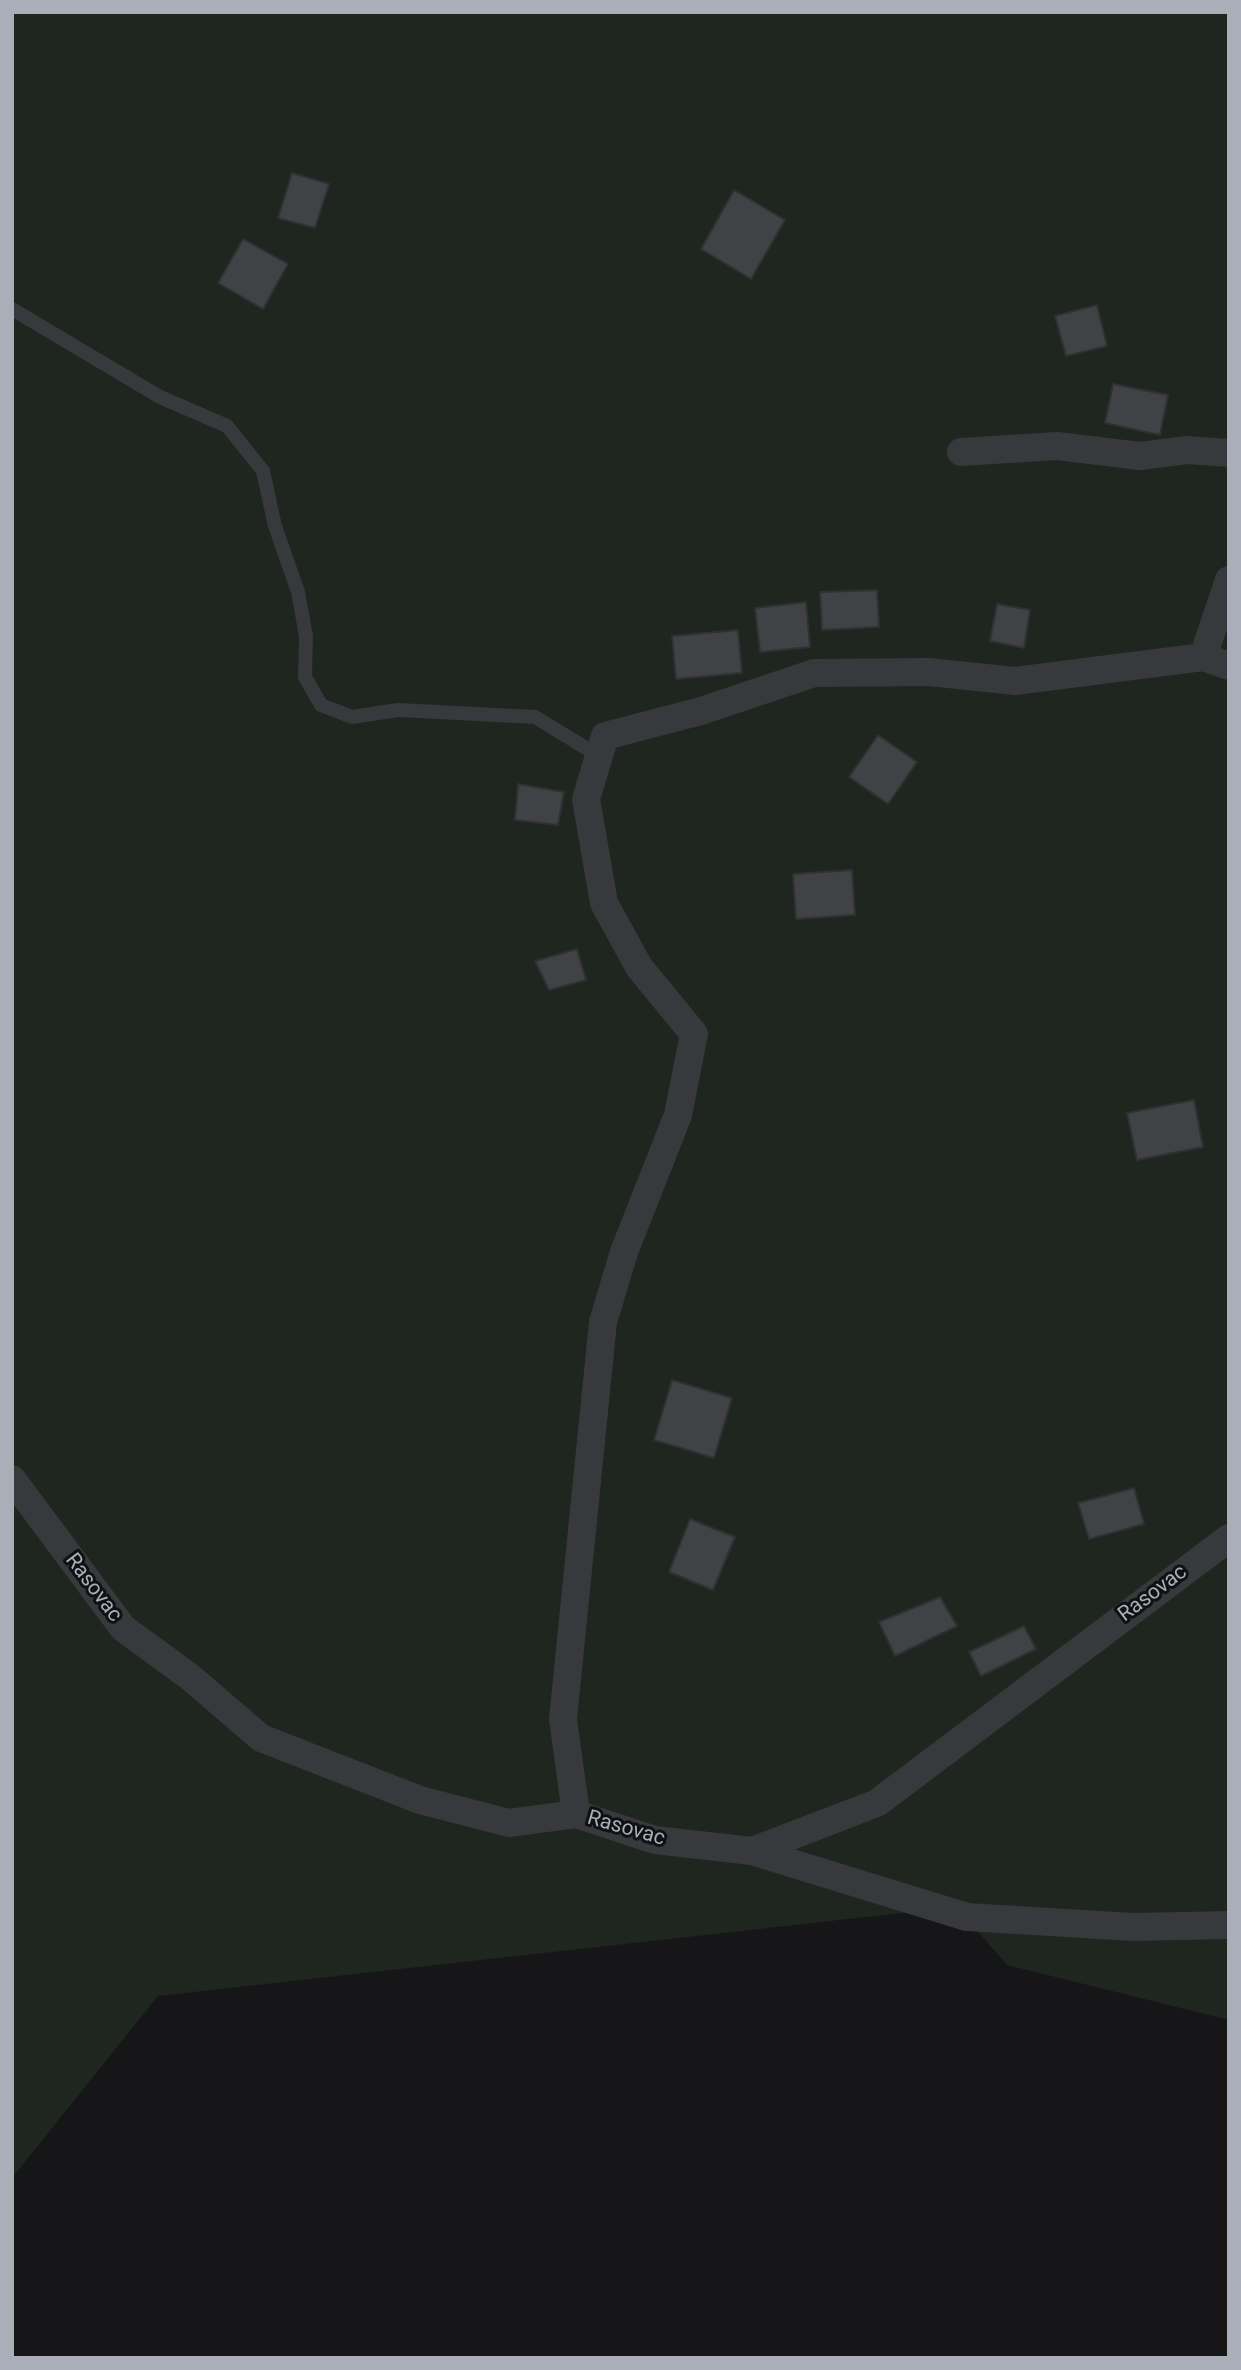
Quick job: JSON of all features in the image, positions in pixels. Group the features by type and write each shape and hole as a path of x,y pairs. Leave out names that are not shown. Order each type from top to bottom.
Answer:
{"street":[{"path":"961,452 1057,446 1140,456 1187,450 1229,453"},
{"path":"576,1814 563,1719 603,1322 624,1252 678,1115 694,1034 639,967 604,904 586,799 605,736 701,710 814,673 929,672 1015,681 1216,661 1229,580"},
{"name":"Rasovac","path":"12,1479 123,1628 190,1677 261,1738 419,1800 509,1823 576,1814 655,1840 752,1851 877,1803 1229,1538"},
{"path":"752,1851 967,1917 1133,1927 1229,1925"}],"lane":[{"path":"12,309 160,397 227,426 263,471 275,526 298,592 306,636 305,677 321,705 352,717 398,710 535,717 599,756"}],"shaded area":[{"path":"12,12 1229,12 1229,2020 1007,1965 956,1907 158,1996 12,2178"}],"building":[{"path":"292,173 329,184 315,228 278,218"},
{"path":"734,190 785,220 751,279 701,249"},
{"path":"243,239 288,264 263,309 218,283"},
{"path":"1097,305 1107,346 1066,356 1055,316"},
{"path":"1113,384 1168,395 1160,435 1105,423"},
{"path":"877,590 879,627 822,630 820,592"},
{"path":"806,602 810,647 760,652 755,608"},
{"path":"997,604 1030,610 1024,648 990,641"},
{"path":"738,630 742,673 676,679 672,636"},
{"path":"878,735 917,762 888,804 849,777"},
{"path":"518,784 564,792 558,825 515,820"},
{"path":"852,870 855,915 796,919 793,874"},
{"path":"577,949 586,980 549,990 535,961"},
{"path":"1194,1100 1203,1147 1137,1160 1127,1113"},
{"path":"672,1380 732,1398 714,1458 654,1440"},
{"path":"1134,1488 1144,1524 1089,1539 1078,1503"},
{"path":"690,1519 735,1537 713,1590 669,1572"},
{"path":"940,1597 957,1626 895,1656 879,1622"},
{"path":"1024,1626 1036,1649 981,1676 969,1652"}]}
